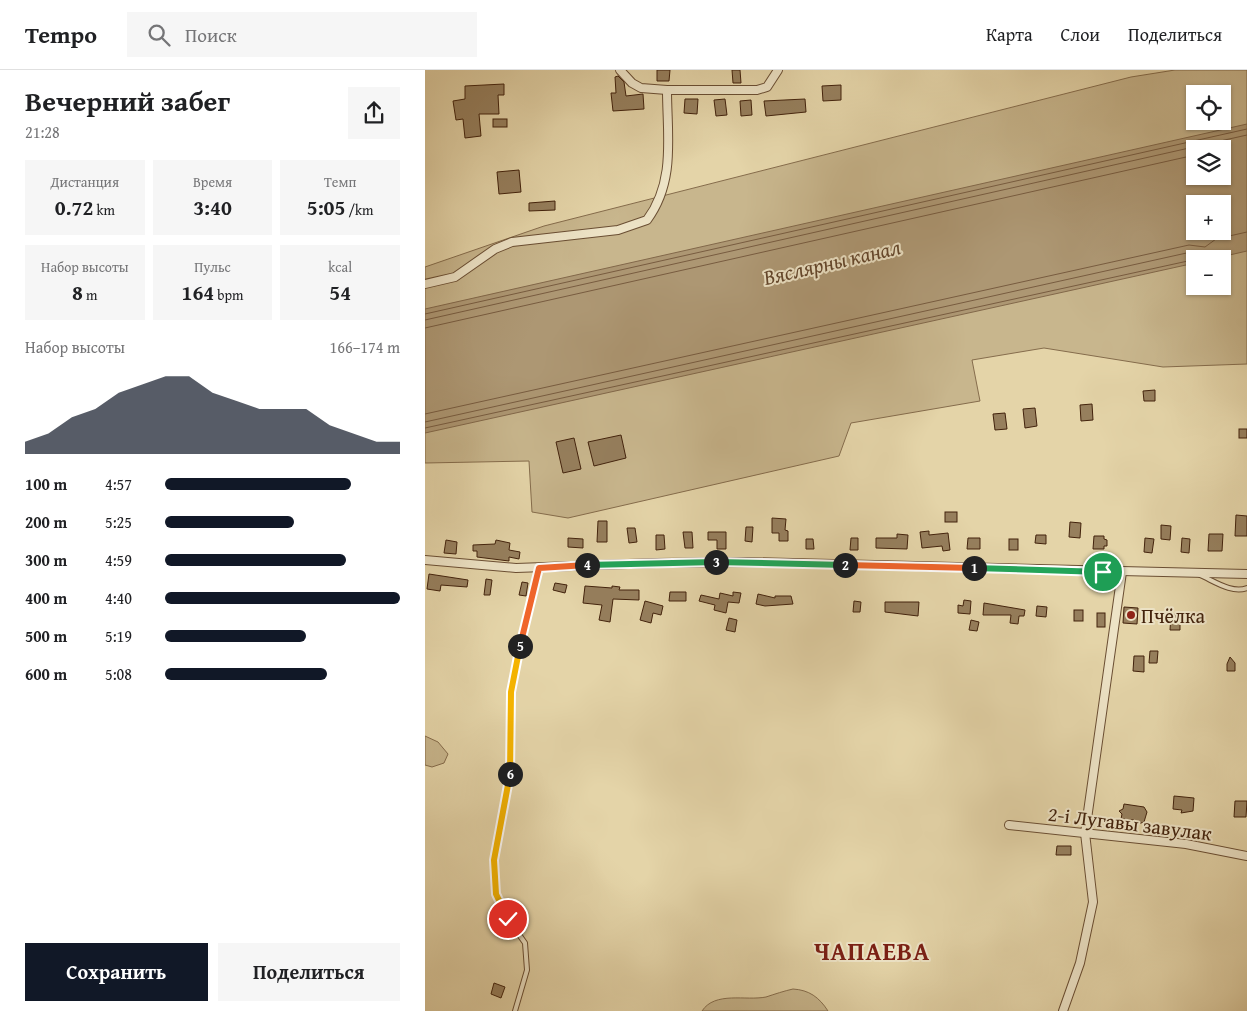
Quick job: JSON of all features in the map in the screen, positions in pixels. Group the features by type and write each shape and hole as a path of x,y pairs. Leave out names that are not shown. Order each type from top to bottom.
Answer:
{"street":[{"path":"620,70 632,83 641,88 667,90 757,90 767,87 778,70"},
{"path":"425,284 455,277 495,249 512,242 618,230 647,220 661,193 668,167 667,90"},
{"path":"425,560 516,568 747,562 1247,574"},
{"path":"1063,1011 1080,963 1093,902 1085,833 1122,572"},
{"name":"2-і Лугавы завулак","path":"1009,825 1186,844 1247,856"}],"lane":[{"path":"515,1011 527,970 525,944 508,919 496,894 494,860 511,771 513,678 539,568"},
{"path":"1198,574 1232,589 1240,591 1247,588"}],"shaded area":[{"path":"1175,70 1247,70 1247,364 1163,367 1044,348 972,360 980,401 851,423 839,456 568,518 532,512 529,461 425,463 425,267 544,226 1131,77"},
{"path":"425,736 438,742 448,754 444,763 432,767 425,765"},
{"path":"793,989 813,995 828,1011 702,1011 715,1001 723,999 766,997"}],"water":[{"name":"Вяслярны канал","path":"1247,124 1247,251 1231,255 1231,250 1186,250 1186,265 425,433 425,309 1220,130 1231,130 1231,128"}],"building":[{"path":"657,70 670,70 669,81 657,81"},
{"path":"732,70 740,70 741,83 733,83"},
{"path":"618,76 624,82 626,96 643,94 644,109 613,111 611,93 616,93 615,77"},
{"path":"504,84 504,95 498,95 499,114 479,114 481,136 465,138 463,119 456,120 453,101 465,99 465,86"},
{"path":"841,85 841,100 823,101 822,86"},
{"path":"685,99 698,99 697,114 684,113"},
{"path":"725,99 727,115 716,116 714,100"},
{"path":"805,99 806,112 766,116 764,101"},
{"path":"751,100 752,115 741,116 740,101"},
{"path":"493,119 507,119 507,127 493,127"},
{"path":"519,170 521,192 499,194 497,172"},
{"path":"555,201 555,210 529,211 529,203"},
{"path":"1155,390 1155,401 1144,401 1143,391"},
{"path":"1092,404 1093,420 1081,421 1080,405"},
{"path":"1035,408 1037,426 1025,428 1023,409"},
{"path":"1005,413 1007,429 995,430 993,414"},
{"path":"1239,429 1247,429 1247,438 1239,438"},
{"path":"621,435 626,458 594,466 588,442"},
{"path":"574,438 581,469 563,473 556,442"},
{"path":"945,512 957,512 957,522 945,522"},
{"path":"1236,515 1247,516 1247,536 1235,536"},
{"path":"772,518 786,519 785,530 788,531 788,541 779,541 779,533 772,533"},
{"path":"598,521 607,521 607,542 597,542"},
{"path":"1070,522 1081,523 1080,538 1069,537"},
{"path":"1161,525 1171,526 1170,540 1161,539"},
{"path":"746,527 753,527 752,542 745,541"},
{"path":"627,528 635,528 637,542 629,543"},
{"path":"929,531 929,535 948,533 950,550 943,551 942,546 922,548 920,532"},
{"path":"683,532 692,532 693,548 685,548"},
{"path":"708,532 726,532 726,549 717,549 717,540 708,540"},
{"path":"897,534 908,535 907,549 876,548 876,538 897,538"},
{"path":"1209,534 1223,534 1222,551 1208,551"},
{"path":"656,535 664,535 665,549 656,550"},
{"path":"1036,535 1046,535 1046,544 1035,543"},
{"path":"1094,536 1104,536 1104,539 1107,540 1107,546 1104,546 1104,549 1093,549"},
{"path":"568,538 583,539 583,548 568,547"},
{"path":"851,538 858,538 858,550 850,550"},
{"path":"968,538 980,538 980,549 967,549"},
{"path":"1145,538 1154,539 1152,553 1144,552"},
{"path":"1182,538 1190,539 1189,553 1181,552"},
{"path":"806,539 813,539 814,549 806,549"},
{"path":"1009,539 1018,539 1018,550 1009,550"},
{"path":"446,540 457,542 456,554 444,553"},
{"path":"496,540 510,543 509,550 520,552 519,559 509,557 509,561 477,557 477,551 473,551 473,545 495,544"},
{"path":"429,574 468,580 467,587 441,585 440,591 427,589"},
{"path":"486,579 492,580 490,595 484,595"},
{"path":"522,582 528,583 526,596 519,595"},
{"path":"555,583 567,585 565,593 553,590"},
{"path":"585,586 612,588 612,586 620,587 619,590 639,590 639,600 613,599 610,622 599,620 602,605 583,603"},
{"path":"670,592 686,592 686,601 669,601"},
{"path":"733,592 741,593 739,603 728,602 726,613 714,610 715,605 699,601 701,595 719,599 720,593 733,596"},
{"path":"758,594 775,598 775,596 791,596 793,604 765,606 756,604"},
{"path":"964,600 971,601 970,614 958,613 958,605 963,606"},
{"path":"645,601 663,606 661,615 653,613 651,623 640,620"},
{"path":"854,601 861,602 860,612 853,612"},
{"path":"885,602 919,602 918,616 885,612"},
{"path":"984,603 1025,610 1024,616 1019,616 1018,624 1010,623 1011,615 983,615"},
{"path":"1037,606 1047,607 1046,617 1036,616"},
{"name":"Пчёлка","path":"1124,607 1138,608 1137,624 1123,623"},
{"path":"1074,610 1083,610 1083,621 1074,621"},
{"path":"1097,613 1105,613 1105,627 1097,627"},
{"path":"1171,614 1180,614 1180,630 1170,630"},
{"path":"729,618 737,620 735,632 726,630"},
{"path":"971,620 979,622 977,631 969,630"},
{"path":"1150,651 1158,651 1157,663 1149,663"},
{"path":"1134,656 1144,656 1144,672 1133,671"},
{"path":"1230,657 1235,663 1235,671 1227,671"},
{"path":"1174,796 1194,798 1193,811 1181,813 1182,810 1173,809"},
{"path":"1235,801 1247,801 1246,817 1234,817"},
{"path":"1124,804 1144,807 1147,812 1144,822 1138,824 1134,820 1121,819 1122,814 1119,811 1123,809"},
{"path":"1057,846 1071,846 1071,855 1056,855"},
{"path":"494,983 505,987 501,998 491,994"}],"place":[{"name":"Пчёлка","path":"1131,615"}],"district":[{"name":"ЧАПАЕВА","path":"872,951"}],"route":[{"path":"508,919 496,894 494,860 501,815 511,771 511,692 539,568 656,563 747,562 1103,572"}]}
